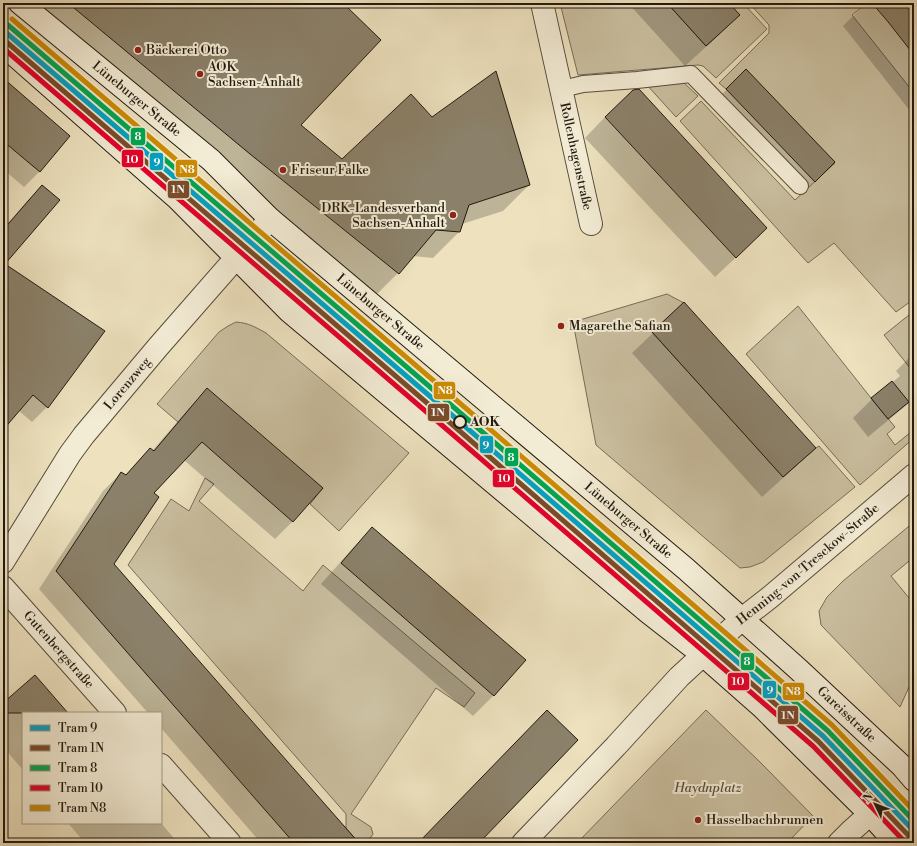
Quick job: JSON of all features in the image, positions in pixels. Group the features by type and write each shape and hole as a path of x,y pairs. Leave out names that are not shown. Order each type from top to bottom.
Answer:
{"main road":[{"name":"Lüneburger Straße","path":"20,3 211,160 270,219 674,559 742,619"},
{"name":"Rollenhagenstraße","path":"542,3 591,224"},
{"path":"3,45 178,199 289,311 648,612 703,655 762,707 870,814 896,843"},
{"name":"Lorenzweg","path":"3,562 70,454 81,439 158,347 270,219"},
{"name":"Henning-von-Tresckow-Straße","path":"703,655 742,619 769,598 914,475"},
{"name":"Gutenbergstraße","path":"3,587 114,712"},
{"name":"Gareisstraße","path":"742,619 902,766 914,780"},
{"path":"523,843 616,746 679,677 703,655"},
{"path":"162,766 230,843"},
{"path":"839,843 870,814"}],"lane":[{"name":"Rollenhagenstraße","path":"562,89 584,84 691,74 800,186"}],"green space":[{"path":"560,3 667,3 706,46 739,15 729,3 743,3 767,29 716,78 703,66 698,65 578,75"},
{"path":"749,3 860,3 862,7 852,15 914,93 914,299 896,312 834,243 808,263 680,121 701,101 795,200 835,163 746,70 726,89 719,83 769,33 769,25"},
{"path":"683,82 698,96 676,117 646,84"},
{"path":"667,294 684,303 652,332 783,477 819,446 855,487 763,562 750,567 740,568 596,445 573,322"},
{"path":"798,306 895,427 887,434 895,445 911,432 914,435 914,438 860,485 746,354"},
{"path":"914,311 914,373 884,335"},
{"path":"236,322 248,324 266,333 409,453 339,531 310,504 323,488 178,422 157,404 219,332"},
{"path":"205,478 214,484 199,501 303,591 323,565 475,693 464,707 436,688 351,814 371,827 373,834 367,843 359,843 346,828 346,814 128,565 171,499 189,511"},
{"path":"914,522 914,557 891,576 914,604 914,676 900,707 821,625 819,611 827,597 843,581"},
{"name":"Haydnplatz","path":"706,710 813,816 787,843 577,843"}],"building":[{"path":"68,3 343,3 381,40 301,125 342,159 411,94 432,117 496,71 530,185 469,205 460,232 436,230 399,274 250,154"},
{"path":"667,3 729,3 740,15 706,46"},
{"path":"872,3 914,3 914,55 889,23"},
{"path":"746,69 835,162 815,182 726,89"},
{"path":"3,78 70,136 40,172 3,141"},
{"path":"639,89 767,228 736,258 605,117 633,90"},
{"path":"42,185 60,200 5,264 105,331 48,408 33,395 3,430 3,230"},
{"path":"684,302 816,448 783,477 652,332"},
{"path":"892,381 909,402 888,419 871,398"},
{"path":"207,388 323,488 293,522 202,442 154,493 159,497 114,564 359,843 294,843 56,571 121,472 126,475 150,448 154,451"},
{"path":"372,527 526,660 494,696 341,563"},
{"path":"35,675 67,712 3,713 3,703"},
{"path":"547,710 578,740 479,843 418,843"}],"tram line":[{"name":"N8","path":"12,19 832,725 914,811"},
{"name":"8","path":"8,25 828,731 914,821"},
{"name":"9","path":"3,30 823,736 914,831"},
{"name":"1N","path":"3,39 818,741 909,836"},
{"name":"10","path":"3,48 813,746 904,841"}],"place":[{"name":"Bäckerei Otto","path":"138,50"},
{"name":"AOK Sachsen-Anhalt","path":"200,74"},
{"name":"Friseur Falke","path":"283,170"},
{"name":"DRK-Landesverband Sachsen-Anhalt","path":"453,215"},
{"name":"Magarethe Safian","path":"561,326"},
{"name":"AOK","path":"460,422"},
{"name":"Hasselbachbrunnen","path":"698,820"}]}
